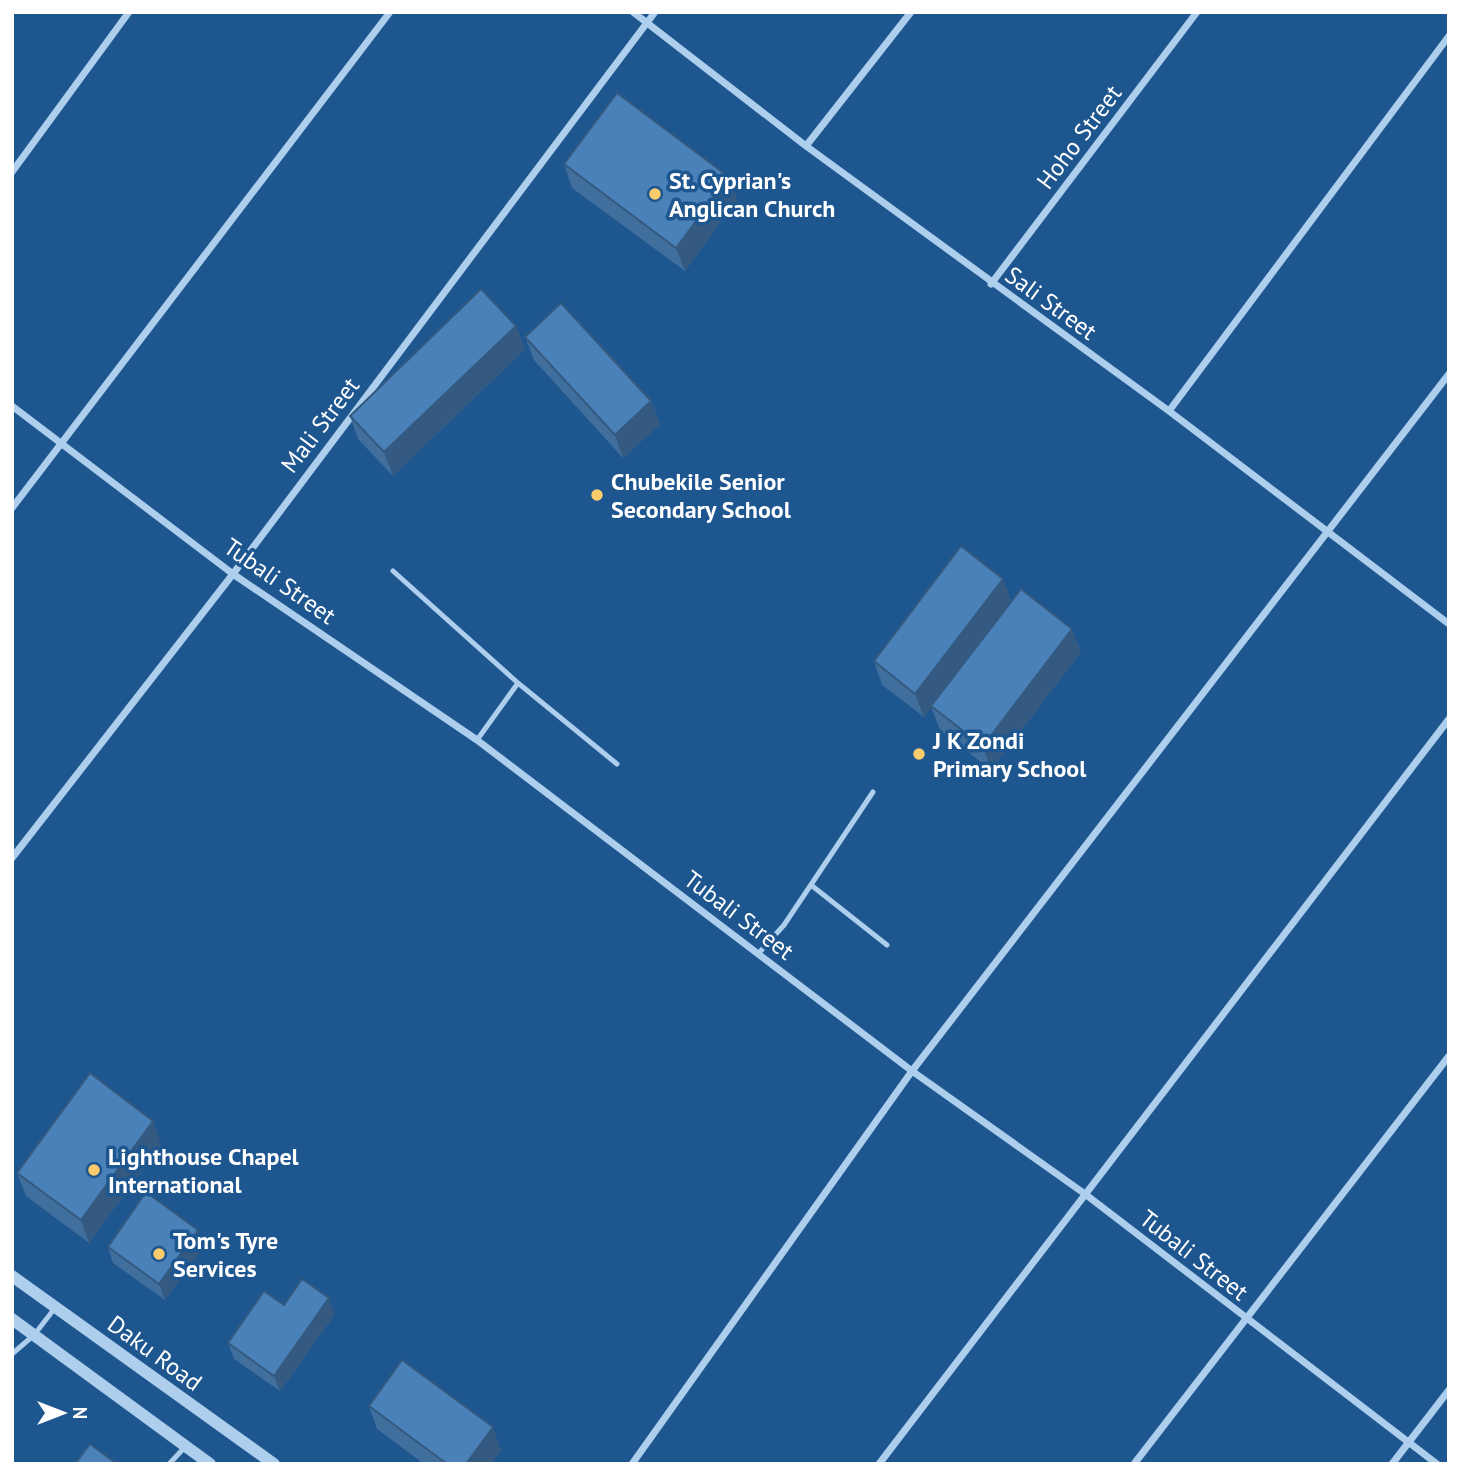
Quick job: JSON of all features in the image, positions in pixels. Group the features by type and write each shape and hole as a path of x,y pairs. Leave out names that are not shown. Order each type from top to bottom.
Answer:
{"street":[{"path":"12,172 129,12"},
{"path":"12,509 390,12"},
{"name":"Sali Street","path":"633,12 806,146 991,284 1169,411 1449,624"},
{"name":"Mali Street","path":"12,858 233,574 655,12"},
{"path":"806,146 911,12"},
{"name":"Hoho Street","path":"991,284 1197,12"},
{"path":"1169,411 1449,36"},
{"path":"632,1464 912,1071 1449,374"},
{"name":"Tubali Street","path":"12,406 233,574 477,740 912,1071 1085,1194 1437,1464"},
{"path":"879,1464 1449,719"},
{"path":"1134,1464 1244,1318 1449,1056"},
{"name":"Daku Road","path":"12,1276 274,1464"},
{"path":"12,1319 210,1464"},
{"path":"1392,1464 1449,1390"}],"lane":[{"path":"393,571 519,683 617,764"},
{"path":"477,740 519,683"},
{"path":"758,954 784,925 873,792"},
{"path":"811,886 887,945"},
{"path":"12,1354 34,1335 55,1308"},
{"path":"169,1464 186,1446"}],"building":[{"name":"St. Cyprian's Anglican Church","path":"617,93 729,177 676,248 564,164"},
{"path":"481,289 516,326 384,452 350,416"},
{"path":"561,303 651,401 615,435 525,337"},
{"path":"961,546 1003,579 915,694 874,661"},
{"path":"1021,589 1072,629 983,746 931,706"},
{"name":"Lighthouse Chapel International","path":"90,1073 153,1121 81,1220 17,1173"},
{"name":"Tom's Tyre Services","path":"146,1192 198,1230 159,1284 108,1247"},
{"path":"302,1279 329,1298 274,1376 228,1343 264,1291 284,1305"},
{"path":"402,1360 493,1427 466,1464 447,1464 369,1406"},
{"path":"90,1444 117,1464 75,1464"}],"place":[{"name":"St. Cyprian's Anglican Church","path":"655,194"},
{"name":"Chubekile Senior Secondary School","path":"597,495"},
{"name":"J K Zondi Primary School","path":"919,754"},
{"name":"Lighthouse Chapel International","path":"94,1170"},
{"name":"Tom's Tyre Services","path":"159,1254"}]}
